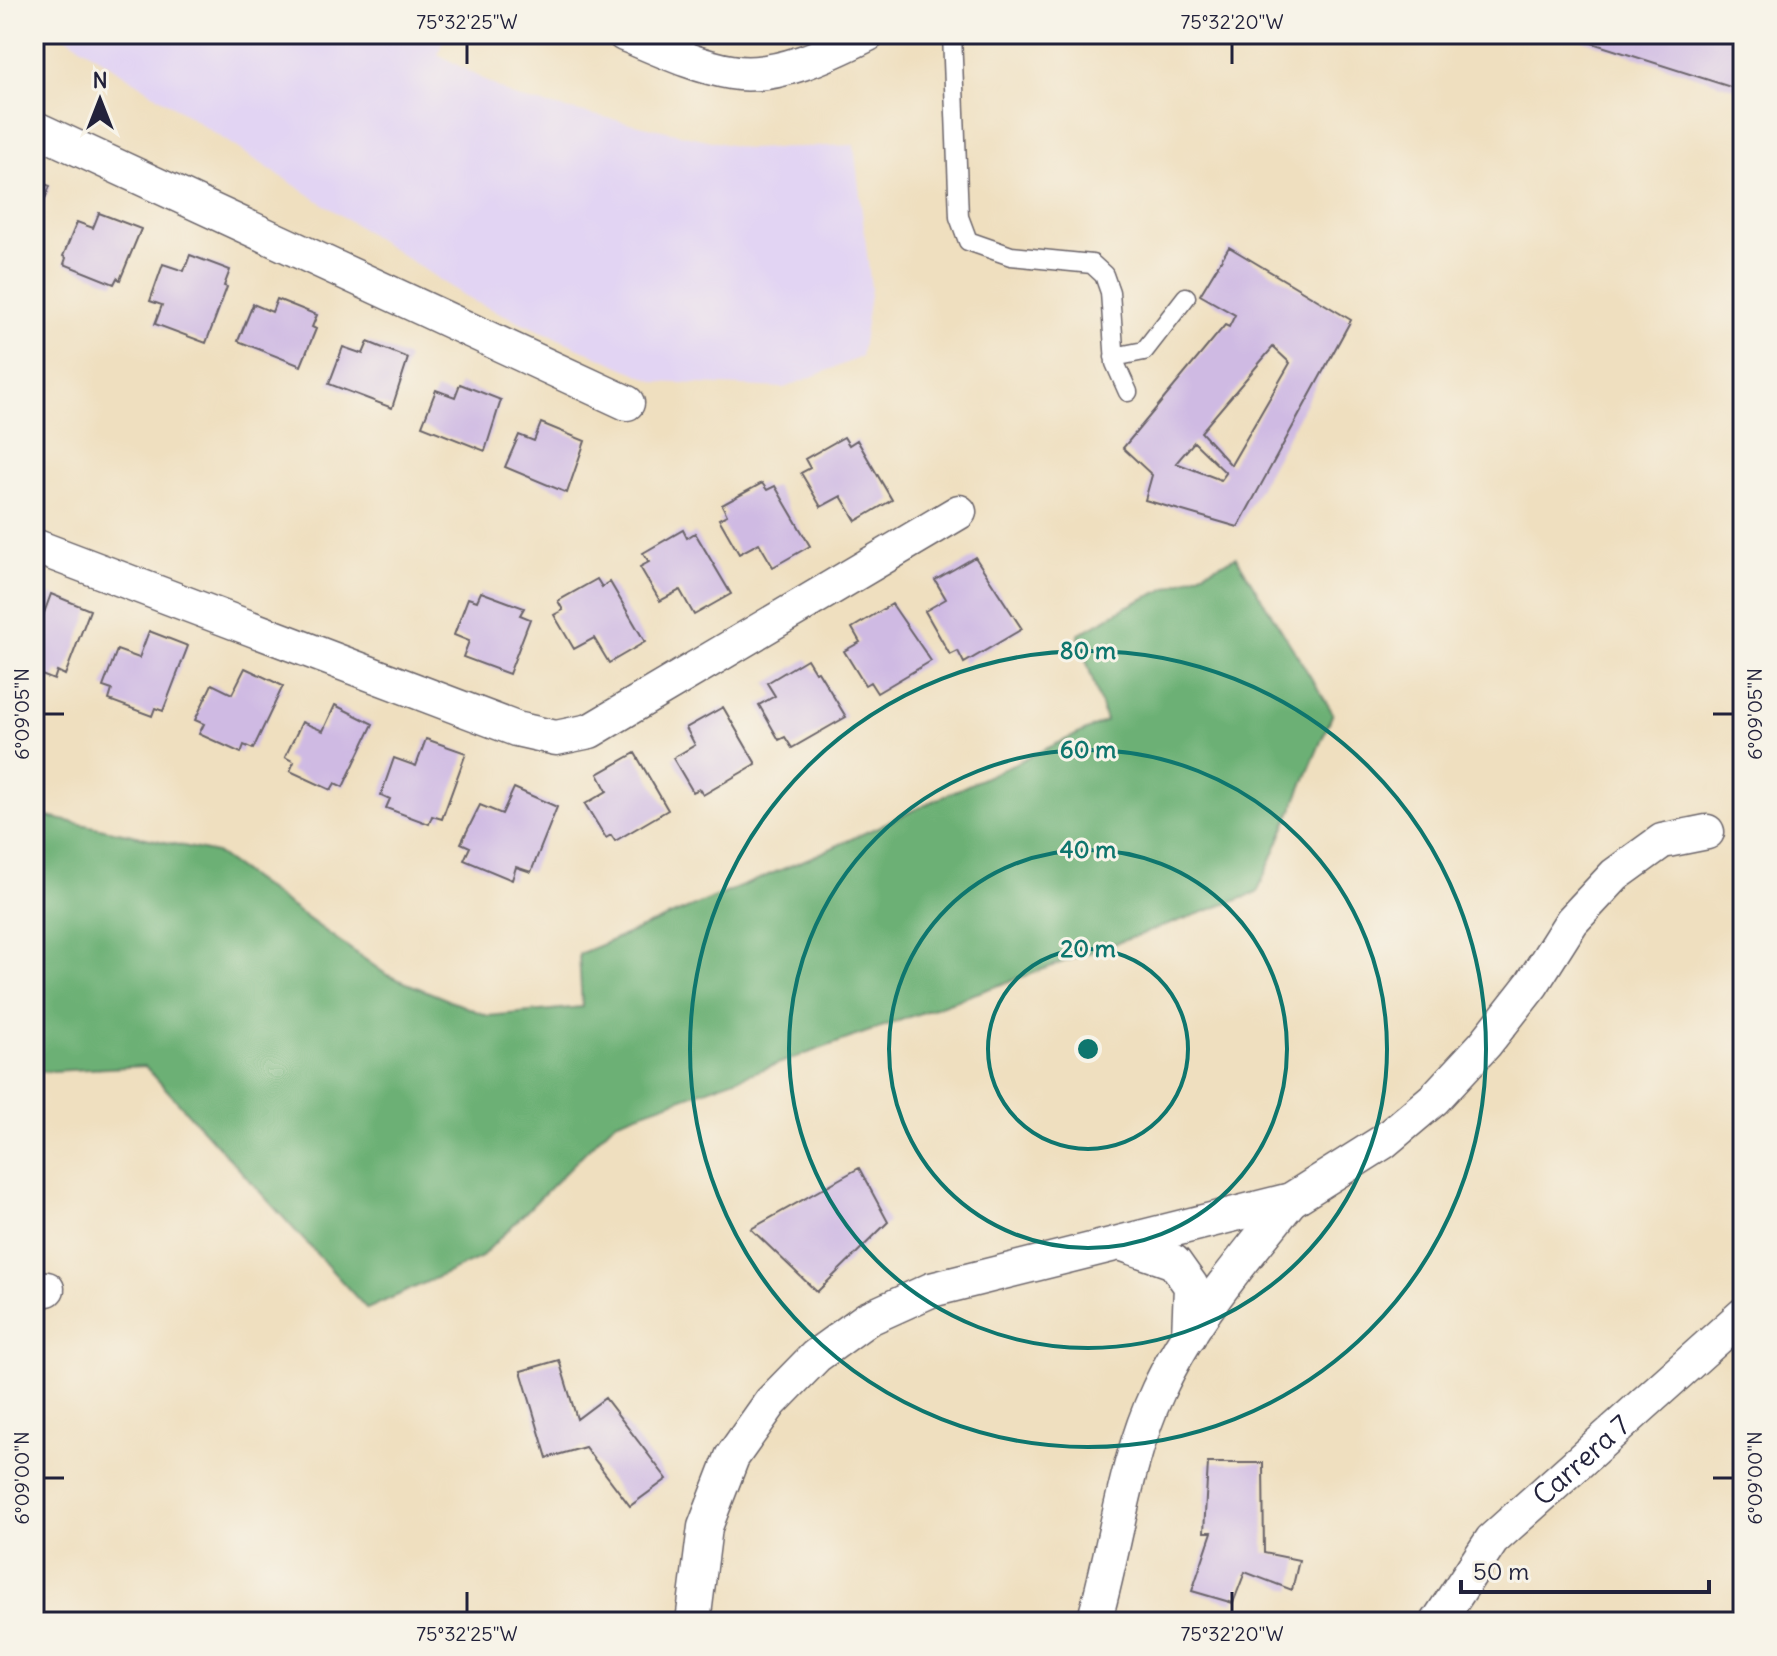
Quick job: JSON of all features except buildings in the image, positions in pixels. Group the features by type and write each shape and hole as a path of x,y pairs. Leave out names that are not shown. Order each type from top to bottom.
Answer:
{"street":[{"path":"624,34 732,73 787,68 832,52 868,34"},
{"path":"34,128 627,403"},
{"path":"34,546 516,729 556,738 590,731 959,512"},
{"path":"693,1622 705,1527 732,1457 771,1402 816,1356 867,1319 931,1290 1291,1200 1383,1142 1434,1099 1485,1044 1532,984 1572,921 1615,875 1662,841 1707,832"},
{"path":"1094,1622 1133,1461 1158,1392 1189,1336 1232,1273 1291,1200"},
{"path":"1123,1244 1174,1262 1191,1286 1189,1336"},
{"name":"Carrera 7","path":"1438,1622 1492,1540 1743,1315"}],"lane":[{"path":"952,34 959,217 968,241 1011,256 1092,264 1104,275 1110,292 1114,357 1128,392"},
{"path":"1114,357 1144,351 1186,297"}],"shaded area":[{"path":"62,34 445,34 438,54 517,98 748,149 854,145 871,288 861,357 784,388 656,382 471,300"}],"green space":[{"path":"1236,557 1333,713 1257,893 615,1122 480,1258 367,1309 145,1066 34,1072 34,814 216,853 387,975 488,1016 582,1007 579,954 819,854 1106,721 1078,635 1128,606"}]}
